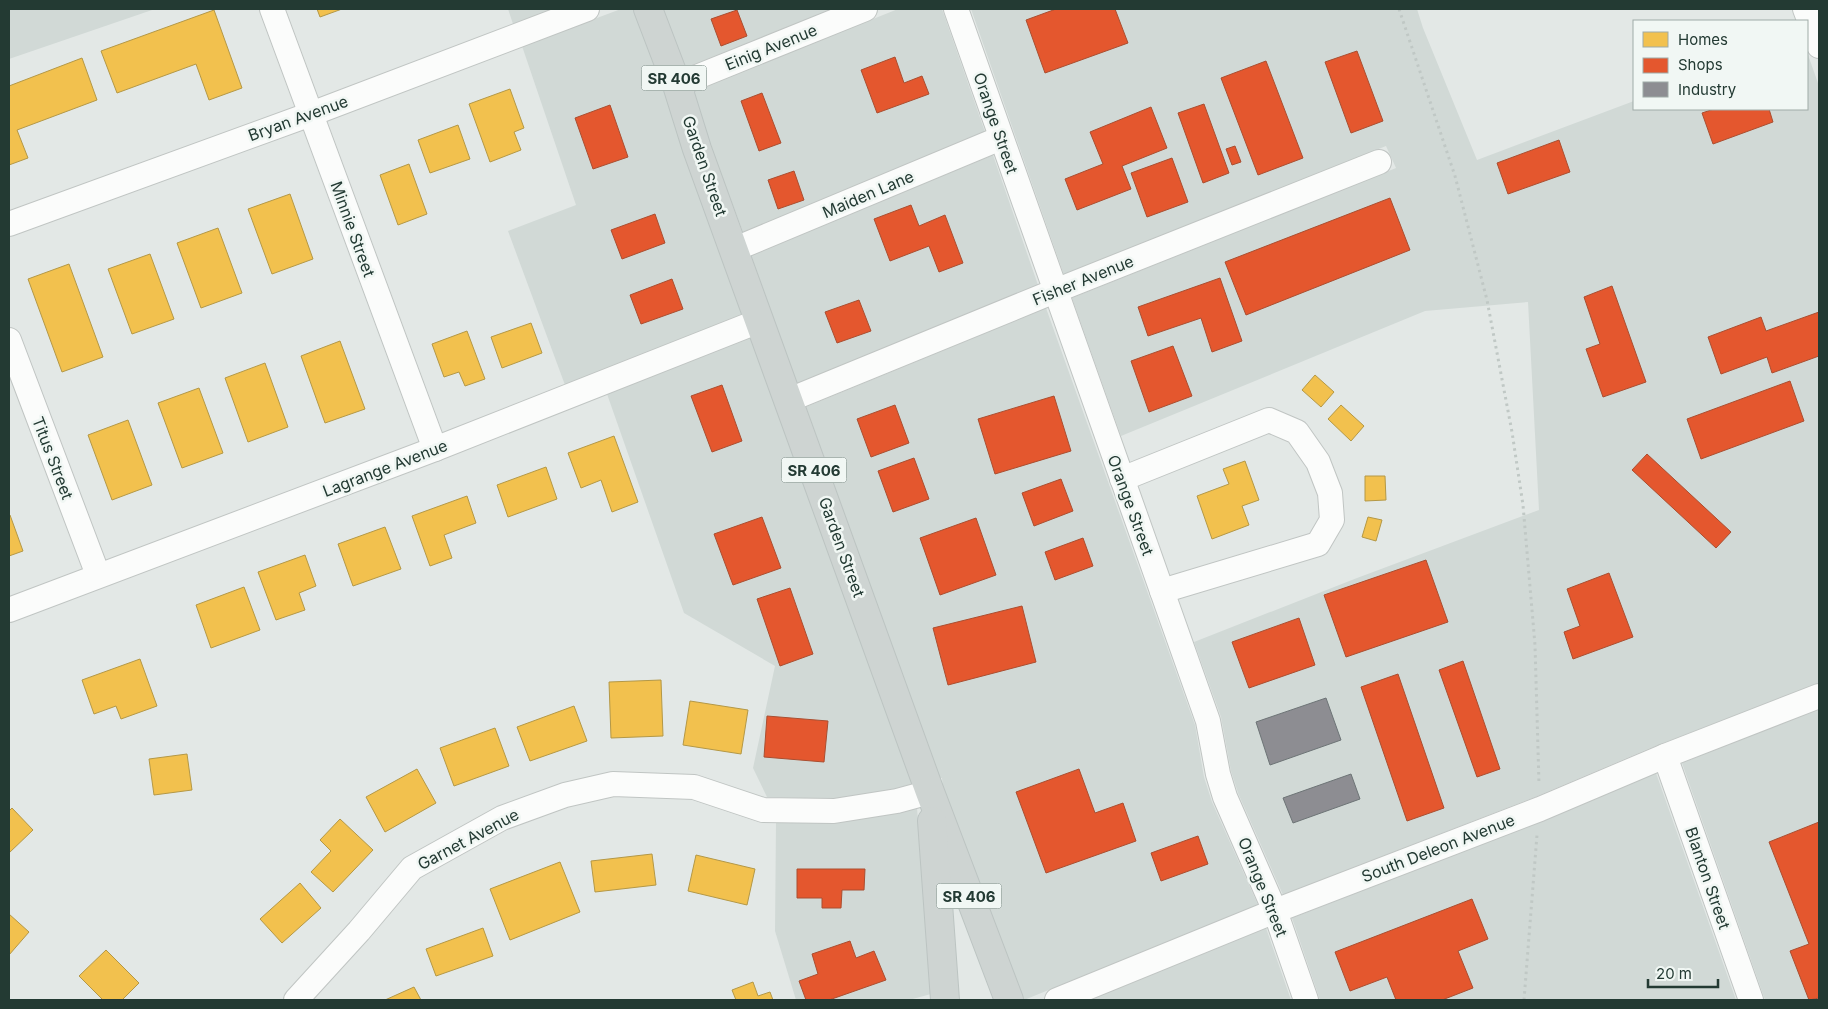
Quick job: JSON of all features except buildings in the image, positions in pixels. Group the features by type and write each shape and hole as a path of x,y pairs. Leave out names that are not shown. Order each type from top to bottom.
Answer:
{"main road":[{"name":"Garden Street","path":"648,9 677,85 759,321 930,792 1009,1000"},
{"path":"930,792 944,1000"}],"street":[{"name":"Minnie Street","path":"272,9 435,449"},
{"name":"Bryan Avenue","path":"9,224 311,114 587,9"},
{"name":"Einig Avenue","path":"677,85 865,9"},
{"name":"Orange Street","path":"956,9 1208,721 1218,774 1225,797 1275,911 1306,1000"},
{"path":"1805,9 1819,46"},
{"name":"Maiden Lane","path":"735,249 1001,138"},
{"name":"Fisher Avenue","path":"789,400 1378,162"},
{"name":"Lagrange Avenue","path":"9,610 435,449 759,321"},
{"name":"Titus Street","path":"9,340 98,575"},
{"path":"1122,479 1269,420 1297,432 1318,462 1330,493 1332,520 1318,544 1162,591"},
{"name":"South Deleon Avenue","path":"1057,1000 1275,911 1540,809 1665,756 1819,696"},
{"name":"Blanton Street","path":"1665,756 1751,1000"},
{"name":"Garnet Avenue","path":"296,1000 359,931 412,868 502,818 565,795 613,784 694,788 763,810 834,811 897,801 930,792"}],"path":[{"path":"1400,9 1455,176 1487,300 1512,432 1523,505 1535,645 1539,792"},
{"path":"1524,1000 1537,837"}],"shaded area":[{"path":"9,9 155,9 9,59"},
{"path":"508,9 553,9 513,24"},
{"path":"621,9 633,9 664,89 742,315 565,385 508,231 576,205 522,46"},
{"path":"662,9 833,9 685,68"},
{"path":"898,9 942,9 985,132 743,232 710,144 693,91"},
{"path":"971,9 1417,9 1477,160 1633,101 1633,110 1808,110 1808,55 1819,86 1819,683 1648,749 1535,797 1283,895 1238,793 1231,771 1221,717 1194,642 1357,578 1539,510 1528,302 1425,311 1121,436 1072,298 1396,168 1386,146 1064,275"},
{"path":"993,155 1038,285 797,384 751,255"},
{"path":"1046,308 1195,725 1204,777 1212,802 1258,905 1024,1000 943,788 942,778 940,778 806,407"},
{"path":"751,337 912,784 835,799 767,797 753,768 775,666 684,613 607,394"},
{"path":"1819,709 1819,1000 1765,1000 1682,763"},
{"path":"1656,773 1736,1000 1320,1000 1292,918 1545,820"},
{"path":"917,808 931,994 909,1000 796,1000 775,931 776,822 833,823 898,813"},
{"path":"1266,928 1291,1000 1089,1000"}]}
